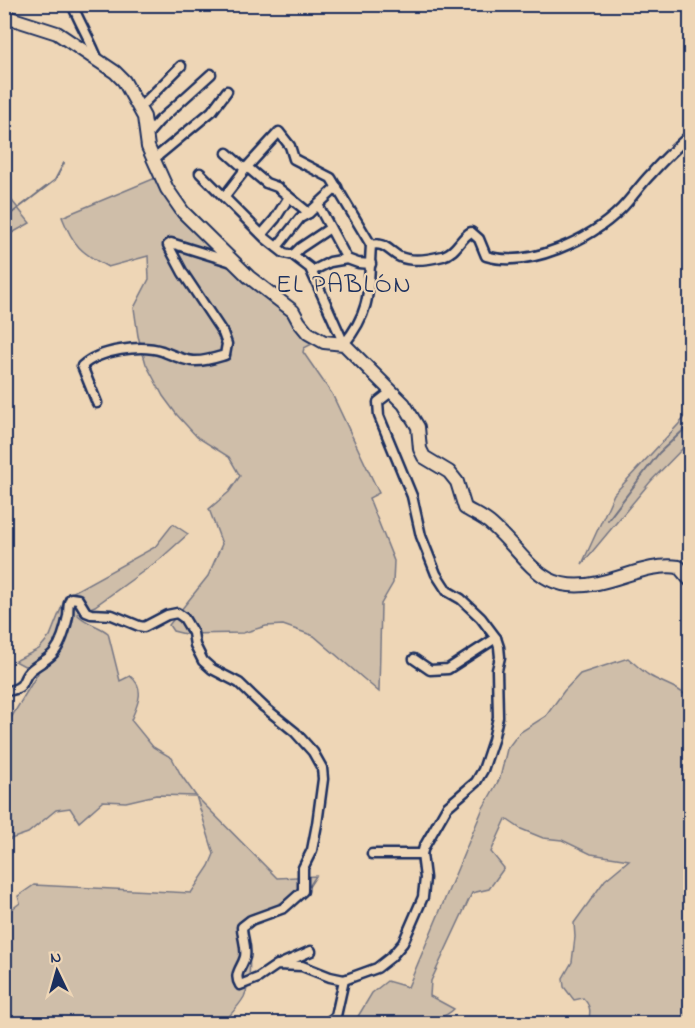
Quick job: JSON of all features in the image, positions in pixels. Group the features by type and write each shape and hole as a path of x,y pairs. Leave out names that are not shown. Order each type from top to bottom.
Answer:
{"street":[{"path":"72,4 100,63"},
{"path":"4,16 57,33 115,72 124,81 144,117 146,136 153,160 167,189 183,212 264,290 283,301 294,311 308,333 324,342 345,344"},
{"path":"139,108 181,66"},
{"path":"146,136 159,121 211,75"},
{"path":"153,160 212,111 227,91"},
{"path":"224,197 246,168 279,132 290,146 294,159 327,175 337,187 371,245 369,297 357,328 345,344"},
{"path":"371,245 381,244 401,257 415,260 450,254 471,232 476,234 486,256 496,259 538,257 585,236 620,210 652,172 690,135"},
{"path":"227,153 266,183 277,187 309,213"},
{"path":"200,173 262,234 284,253 293,255 312,271 345,344 392,391 418,427 420,449 424,457 449,472 457,482 465,508 491,523 530,566 554,582 566,586 578,587 663,565 679,567 690,580"},
{"path":"277,247 300,218 309,213 337,187"},
{"path":"262,234 289,197"},
{"path":"318,205 347,260"},
{"path":"293,255 330,228"},
{"path":"97,403 82,366 97,356 120,350 141,349 160,351 182,359 200,361 225,355 227,351 223,333 169,251 168,244 235,263"},
{"path":"312,271 330,262 347,260 371,264"},
{"path":"278,965 302,966 344,980 377,968 391,957 403,943 423,897 425,878 422,854 429,837 447,807 476,782 483,770 498,717 497,670 500,657 496,638 481,618 461,599 447,591 436,574 421,536 412,496 379,416 378,402 392,391"},
{"path":"12,690 19,688 25,682 27,673 54,653 63,632 68,615 68,602 71,598 78,599 86,612 91,614 112,615 144,627 167,615 177,613 184,618 193,633 195,645 203,661 212,669 239,683 307,744 322,768 323,779 312,850 303,868 303,891 284,908 251,920 242,927 245,958 237,974 238,983 240,985 246,983 278,965 311,951"},
{"path":"414,658 430,670 448,669 496,638"},
{"path":"372,854 422,854"},
{"path":"326,1023 336,1016 344,980"}],"shaded area":[{"path":"153,179 164,180 178,199 318,341 304,348 303,352 332,394 379,493 369,498 394,561 393,583 381,604 379,692 314,636 283,625 266,626 243,633 185,634 173,631 169,625 208,576 222,544 209,509 229,492 240,476 229,457 197,437 177,415 163,396 146,364 138,336 134,308 149,279 148,256 108,267 79,247 70,235 62,217"},
{"path":"8,196 30,223 5,237 5,199"},
{"path":"690,412 690,441 651,481 582,564 614,494"},
{"path":"173,524 188,534 159,560 95,606 77,614 108,633 120,681 130,676 138,686 138,702 131,720 153,747 172,758 196,796 156,795 126,802 103,801 79,822 70,808 56,810 28,833 5,841 5,728 38,673 15,661 39,649 50,636 66,596 155,547"},
{"path":"628,658 647,674 677,689 690,700 690,1023 588,1023 590,1012 588,1004 583,998 574,1000 564,987 563,978 572,962 574,923 605,880 629,860 591,854 562,840 543,838 521,829 506,819 491,852 504,868 489,889 472,893 431,981 430,996 454,1009 445,1015 422,1022 354,1023 372,993 387,981 408,987 483,808 500,778 507,749 519,733 546,716 580,674"},
{"path":"196,796 277,878 316,876 289,910 244,931 249,955 247,990 234,1010 223,1023 5,1023 4,915 20,903 18,896 34,885 191,893 214,854"},
{"path":"546,1020 588,1023 500,1023"}],"waterway":[{"path":"4,216 12,213 55,180 64,163"},
{"path":"608,520 659,453 690,424"}],"district":[{"name":"EL PABLÓN","path":"344,286"}]}
